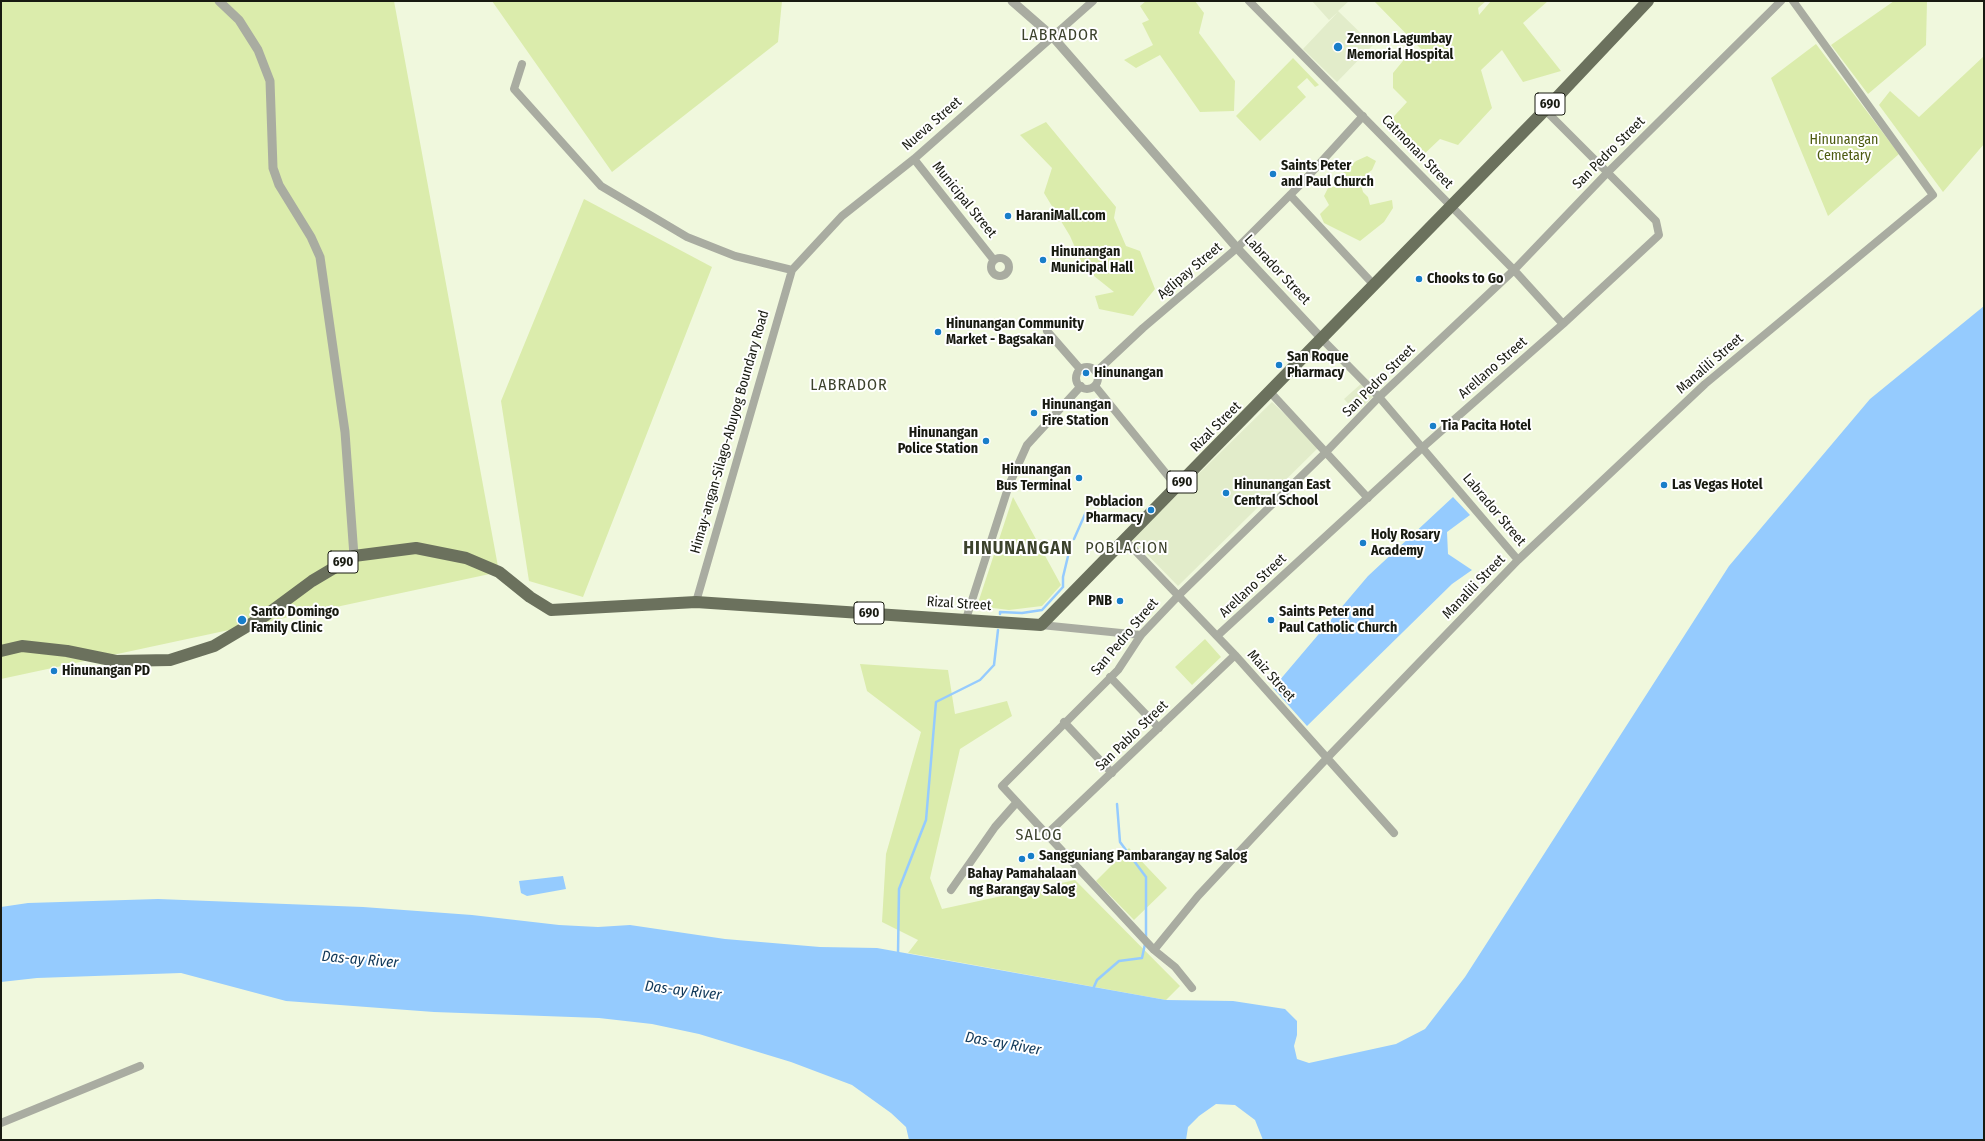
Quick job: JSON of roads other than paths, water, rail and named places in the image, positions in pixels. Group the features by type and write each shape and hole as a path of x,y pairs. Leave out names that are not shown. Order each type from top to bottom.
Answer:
{"main road":[{"name":"690","path":"1450,206 1545,110 1648,1"},
{"name":"Rizal Street","path":"696,602 1041,625 1270,393 1450,206"},
{"name":"690","path":"1,651 22,646 67,651 116,661 170,660 214,646 266,615 312,581 354,556 416,548 466,558 499,572 530,597 551,610 696,602"}],"street":[{"path":"219,1 243,26 258,50 270,81 273,168 279,185 311,237 320,257 345,432 354,556"},
{"name":"Labrador Street","path":"1012,1 1052,36 1237,248 1322,339 1379,397 1518,560"},
{"name":"Nueva Street","path":"792,270 842,216 914,159 1093,1"},
{"name":"Catmonan Street","path":"1249,1 1514,270 1563,324"},
{"name":"San Pedro Street","path":"1017,802 1002,786 1064,722 1118,670 1141,635 1179,595 1326,452 1379,397 1514,270 1607,173 1781,1"},
{"name":"Manalili Street","path":"1154,950 1198,896 1328,757 1518,560 1705,384 1933,195 1793,1"},
{"path":"522,64 514,89 601,186 687,237 735,256 792,270"},
{"name":"Arellano Street","path":"1217,636 1423,447 1563,324 1659,235 1656,221 1545,110"},
{"name":"Aglipay Street","path":"1096,372 1143,328 1237,248 1290,195 1363,116"},
{"name":"Municipal Street","path":"914,159 993,259"},
{"path":"1290,195 1374,285"},
{"name":"Himay-angan-Silago-Abuyog Boundary Road","path":"696,602 792,270"},
{"path":"1047,331 1081,370"},
{"path":"1090,368 1096,372 1098,378 1094,386 1086,389 1080,386 1077,376 1081,370 1090,368"},
{"path":"966,619 1009,485 1027,445 1080,386"},
{"path":"1094,386 1177,487"},
{"path":"1270,393 1368,498"},
{"name":"Maiz Street","path":"1125,540 1235,655 1328,757 1394,833"},
{"path":"1041,625 1141,635"},
{"name":"San Pablo Street","path":"1046,835 1235,655"},
{"path":"1110,677 1159,728"},
{"path":"1064,722 1112,773"},
{"path":"951,890 995,827 1017,802 1143,939 1175,967 1192,988"},
{"path":"1,1123 140,1066"}],"water":[{"name":"Das-ay River","path":"1984,306 1984,1140 1263,1140 1255,1120 1235,1105 1216,1104 1199,1116 1188,1127 1186,1140 909,1140 906,1127 891,1113 852,1085 791,1062 699,1034 652,1024 599,1018 434,1012 286,1001 181,973 37,978 1,982 1,907 28,903 158,899 363,907 472,915 559,925 598,927 630,925 725,939 820,947 877,948 1166,1000 1233,1001 1285,1009 1297,1021 1297,1035 1294,1046 1297,1059 1309,1063 1396,1044 1425,1029 1465,977 1729,566 1870,399"},
{"path":"1453,497 1470,515 1447,532 1448,554 1472,570 1452,584 1307,726 1273,688 1368,576"},
{"path":"563,876 566,889 527,896 521,893 519,881"}],"waterway":[{"path":"1074,539 1086,512"},
{"path":"1000,614 1000,612 1022,613 1042,610 1063,587 1063,577 1069,552"},
{"path":"898,954 899,889 926,820 936,702 980,680 994,665 998,630"},
{"path":"1117,804 1120,842 1146,877 1146,939"},
{"path":"1093,989 1097,980 1119,961 1142,958 1145,944"}],"place":[{"name":"Zennon Lagumbay Memorial Hospital","path":"1338,47"},
{"name":"Saints Peter and Paul Church","path":"1273,174"},
{"name":"HaraniMall.com","path":"1008,216"},
{"name":"Hinunangan Municipal Hall","path":"1043,260"},
{"name":"Chooks to Go","path":"1419,279"},
{"name":"Hinunangan Community Market - Bagsakan","path":"938,332"},
{"name":"San Roque Pharmacy","path":"1279,365"},
{"name":"Hinunangan","path":"1086,373"},
{"name":"Hinunangan Fire Station","path":"1034,413"},
{"name":"Tia Pacita Hotel","path":"1433,426"},
{"name":"Hinunangan Police Station","path":"986,441"},
{"name":"Hinunangan Bus Terminal","path":"1079,478"},
{"name":"Las Vegas Hotel","path":"1664,485"},
{"name":"Hinunangan East Central School","path":"1226,493"},
{"name":"Poblacion Pharmacy","path":"1151,510"},
{"name":"Holy Rosary Academy","path":"1363,543"},
{"name":"PNB","path":"1120,601"},
{"name":"Santo Domingo Family Clinic","path":"242,620"},
{"name":"Saints Peter and Paul Catholic Church","path":"1271,620"},
{"name":"Hinunangan PD","path":"54,671"},
{"name":"Sangguniang Pambarangay ng Salog","path":"1031,856"},
{"name":"Bahay Pamahalaan ng Barangay Salog","path":"1022,859"}],"district":[{"name":"LABRADOR","path":"1060,36"},
{"name":"LABRADOR","path":"849,386"},
{"name":"HINUNANGAN","path":"1018,549"},
{"name":"POBLACION","path":"1127,549"},
{"name":"SALOG","path":"1039,836"}],"park label":[{"name":"Hinunangan Cemetary","path":"1844,148"}]}
